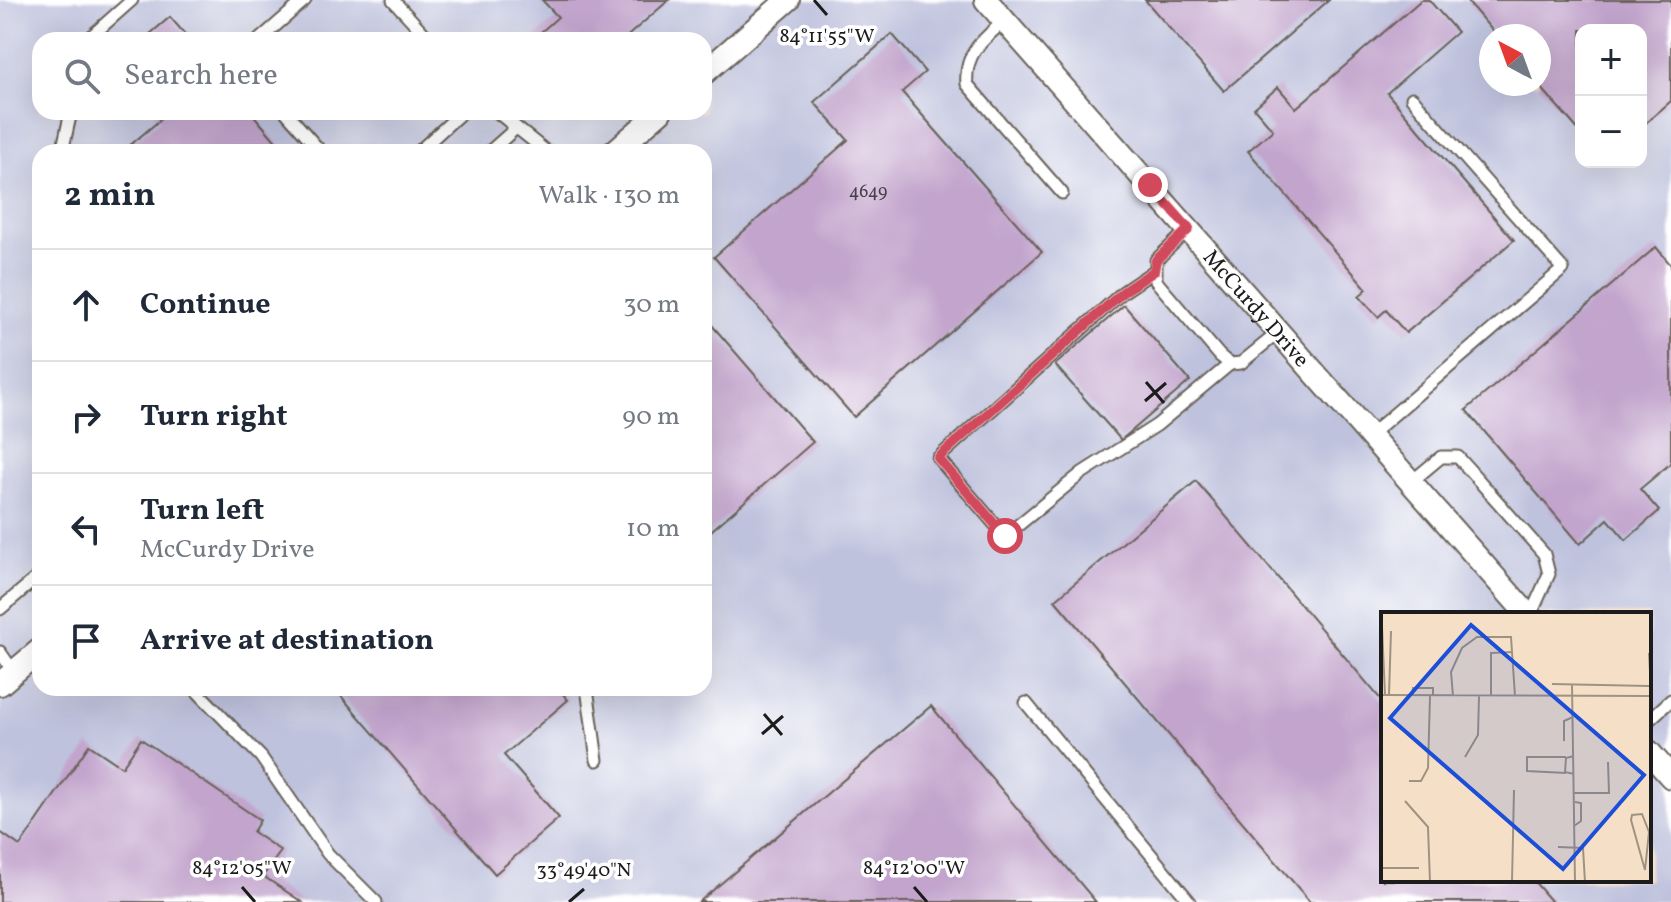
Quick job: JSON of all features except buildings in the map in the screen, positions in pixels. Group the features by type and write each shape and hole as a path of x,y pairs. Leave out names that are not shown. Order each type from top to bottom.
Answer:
{"street":[{"path":"712,66 788,0"},
{"name":"McCurdy Drive","path":"986,0 1527,612"},
{"path":"623,144 651,120"},
{"path":"7,678 32,657"},
{"path":"1651,754 1671,777"}],"lane":[{"path":"96,32 132,0"},
{"path":"268,32 305,0"},
{"path":"393,0 423,32"},
{"path":"1004,21 972,51 965,67 967,84 1062,193"},
{"path":"1370,435 1563,269 1412,98"},
{"path":"64,144 69,120"},
{"path":"293,120 314,144"},
{"path":"427,144 453,120"},
{"path":"506,120 537,144"},
{"path":"498,144 516,128"},
{"path":"1189,229 1156,260 1156,281 1230,364"},
{"path":"1154,271 1123,292 938,458 1005,536 1082,473 1157,425 1230,364 1241,363 1279,332"},
{"path":"1411,482 1441,457 1458,457 1544,554 1549,574 1530,612"},
{"path":"0,609 32,582"},
{"path":"0,652 7,678"},
{"path":"202,696 261,757 328,854 376,902"},
{"path":"588,696 597,760"},
{"path":"1651,718 1671,700"},
{"path":"1026,703 1190,902"}],"shaded area":[{"path":"0,0 1671,0 1671,902 0,902"}],"route":[{"path":"1005,536 938,458 1123,292 1154,271 1156,260 1189,229 1150,185"}]}
